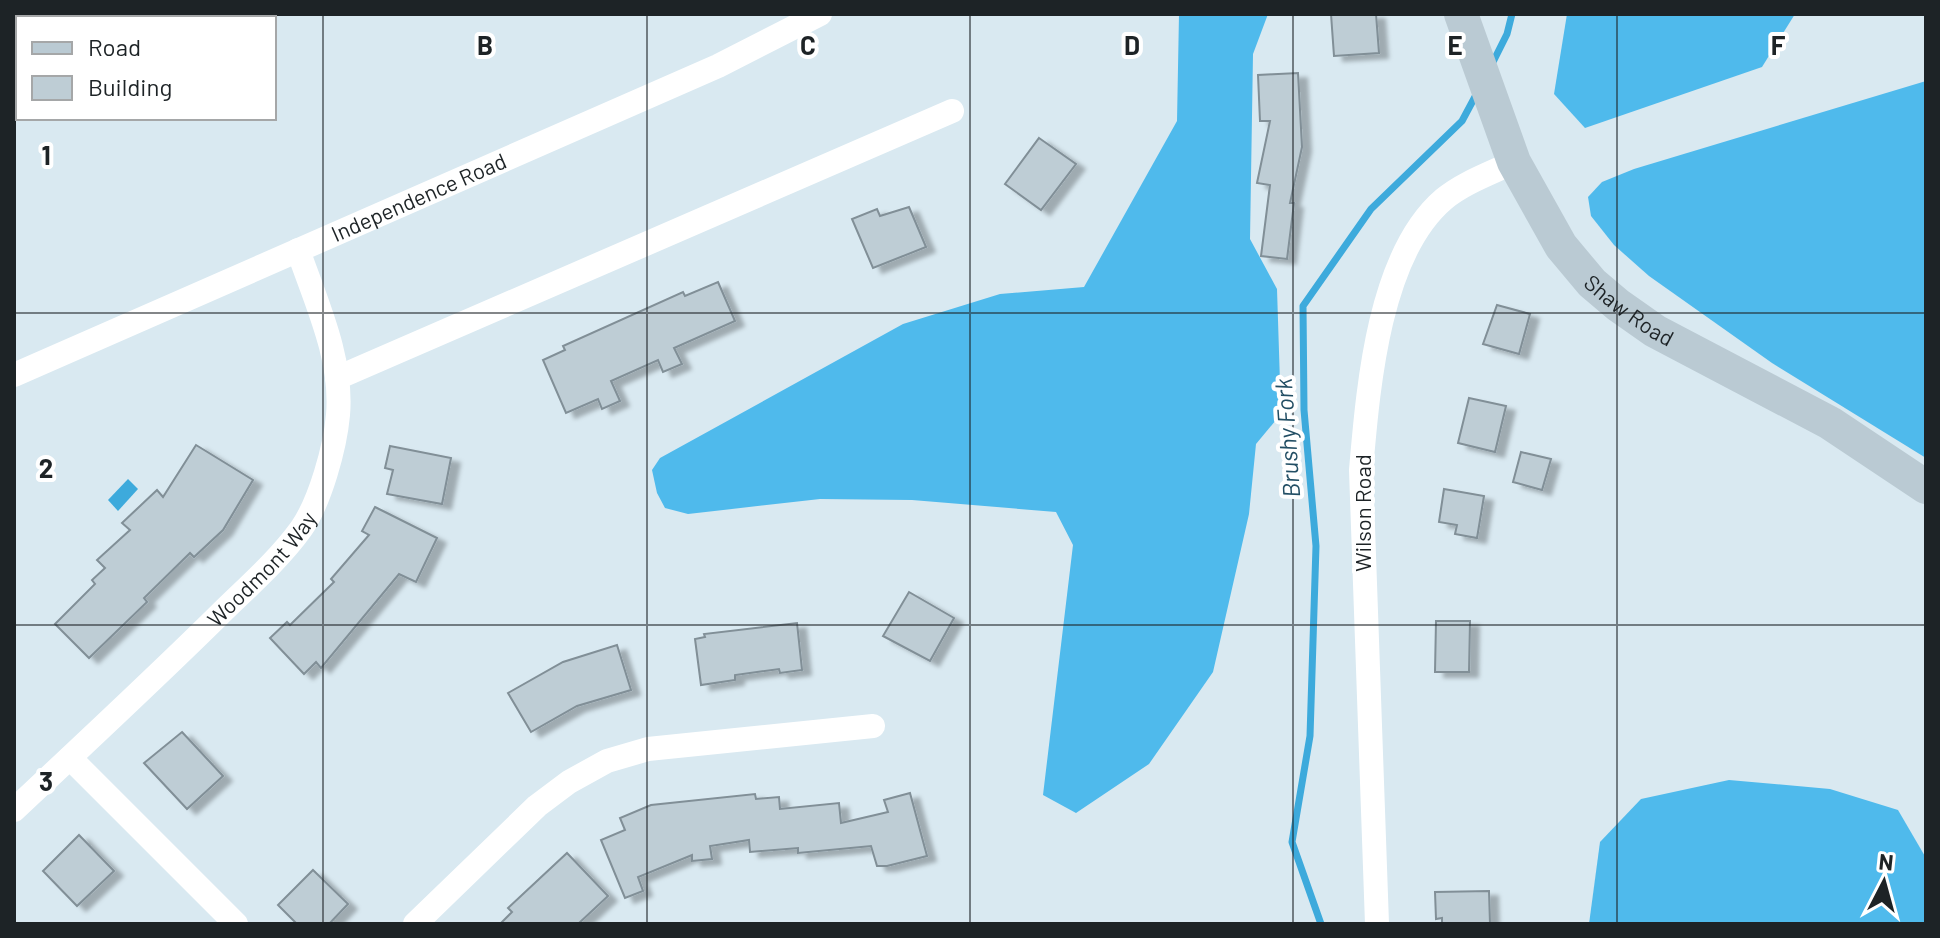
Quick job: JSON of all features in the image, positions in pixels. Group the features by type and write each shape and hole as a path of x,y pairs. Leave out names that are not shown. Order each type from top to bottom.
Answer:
{"main road":[{"name":"Shaw Road","path":"1461,14 1514,162 1561,246 1592,283 1655,331 1830,423 1926,487"}],"street":[{"name":"Independence Road","path":"14,375 718,66 820,14"},
{"path":"337,378 952,111"},
{"name":"Wilson Road","path":"1377,924 1361,470 1366,405 1376,344 1393,285 1418,229 1444,199 1514,162"},
{"name":"Woodmont Way","path":"14,810 126,707 274,561 302,527 331,460 338,413 337,378 298,250"},
{"path":"415,924 537,806 569,782 607,761 648,749 873,726"},
{"path":"70,758 236,924"}],"shaded area":[{"path":"1179,14 1268,14 1253,54 1250,239 1277,289 1281,414 1256,444 1249,514 1213,672 1149,764 1076,813 1043,795 1073,545 1056,512 912,500 820,499 688,514 665,508 657,493 652,470 660,458 903,324 1000,294 1084,287 1177,121"},
{"path":"1567,14 1795,14 1762,67 1585,128 1554,94"},
{"path":"1926,81 1926,458 1772,363 1649,276 1614,245 1591,216 1588,197 1602,182 1634,169"},
{"path":"128,479 138,489 118,511 108,500"},
{"path":"1729,780 1830,789 1898,810 1926,858 1926,924 1589,924 1600,842 1641,799"}],"building":[{"path":"1331,14 1376,14 1379,53 1334,56"},
{"path":"1298,73 1302,147 1290,203 1294,203 1287,259 1261,256 1270,185 1257,183 1270,121 1260,121 1258,75"},
{"path":"1039,138 1076,164 1041,210 1005,184"},
{"path":"909,207 926,247 873,268 852,219 877,209 880,216"},
{"path":"718,282 735,321 674,348 682,364 663,372 658,360 611,381 620,401 602,409 598,399 566,413 543,360 565,350 563,346 683,292 685,296"},
{"path":"1497,305 1530,314 1519,354 1483,344"},
{"path":"1469,398 1506,406 1495,452 1458,443"},
{"path":"196,445 253,480 223,530 194,557 190,553 144,598 147,602 89,658 55,624 95,584 92,580 105,568 97,560 130,530 122,523 157,490 163,497"},
{"path":"390,446 451,458 442,504 387,494 393,470 385,468"},
{"path":"1521,452 1551,459 1542,490 1513,482"},
{"path":"1444,489 1484,496 1477,538 1455,534 1457,525 1439,522"},
{"path":"375,507 437,538 416,582 399,574 321,668 316,662 304,674 270,638 287,622 290,625 334,582 331,579 369,535 362,531"},
{"path":"909,592 954,618 930,661 883,636"},
{"path":"1436,621 1470,621 1469,672 1435,672"},
{"path":"797,623 802,670 780,673 779,669 735,675 735,680 701,685 695,639 705,637 704,634"},
{"path":"617,645 631,690 577,706 531,732 508,693 563,662"},
{"path":"182,732 223,776 187,809 144,763"},
{"path":"910,793 927,856 887,866 877,866 871,846 798,853 798,848 750,852 749,840 710,846 712,859 692,861 692,855 638,877 643,891 625,898 601,840 625,830 620,818 651,805 755,794 756,799 779,797 780,809 839,803 841,823 888,812 884,800"},
{"path":"79,835 114,871 77,906 43,871"},
{"path":"567,853 608,896 578,924 500,924 512,912 508,908"},
{"path":"313,870 348,904 329,924 297,924 278,905"},
{"path":"1489,891 1490,924 1442,924 1442,918 1436,919 1435,892"}],"waterway":[{"name":"Brushy Fork","path":"1492,64 1507,34 1512,14"},
{"name":"Brushy Fork","path":"1321,924 1292,842 1310,736 1316,546 1304,410 1303,306 1371,209 1462,121 1477,93"}]}
